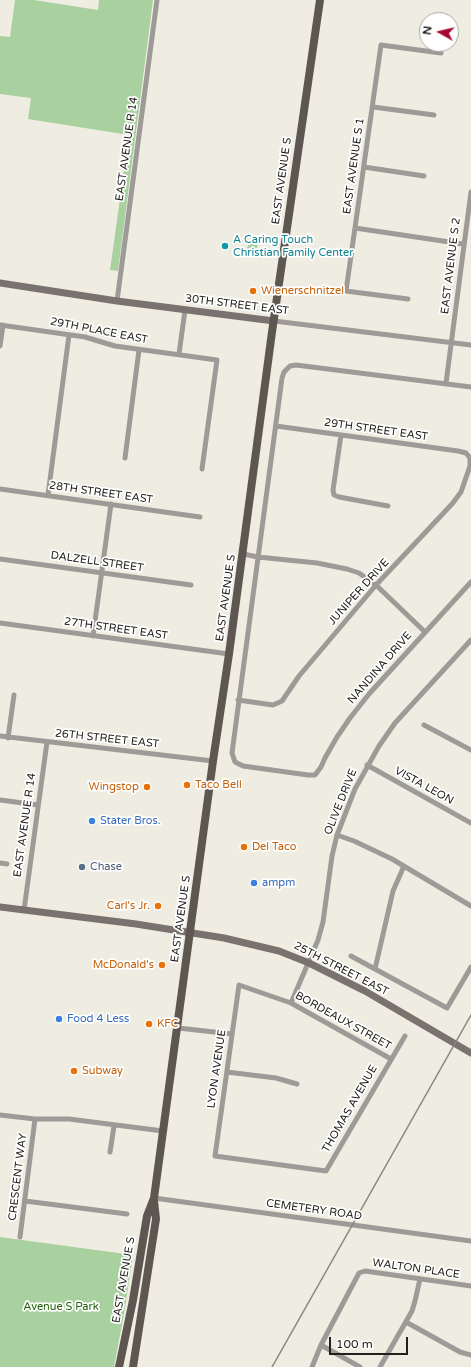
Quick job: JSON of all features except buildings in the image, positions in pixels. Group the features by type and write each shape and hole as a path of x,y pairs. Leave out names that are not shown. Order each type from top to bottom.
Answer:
{"main road":[{"name":"EAST AVENUE S","path":"133,1367 156,1219 154,1198 213,761 320,0"},
{"name":"30TH STREET EAST","path":"0,283 117,301 274,321"},
{"name":"25TH STREET EAST","path":"0,906 136,924 251,944 279,951 309,963 365,991 471,1053"},
{"name":"EAST AVENUE S","path":"119,1367 133,1300 147,1216 154,1198"}],"street":[{"name":"EAST AVENUE R 14","path":"117,301 157,0"},
{"name":"EAST AVENUE S 1","path":"408,299 346,291 381,45 442,53"},
{"path":"373,106 434,115"},
{"path":"364,167 424,176"},
{"name":"EAST AVENUE S 2","path":"446,384 463,244 471,192"},
{"path":"355,228 463,244"},
{"path":"179,354 185,310"},
{"name":"30TH STREET EAST","path":"274,321 471,345"},
{"path":"0,346 1,325"},
{"name":"29TH PLACE EAST","path":"1,325 85,337 115,346 139,350 217,360 202,469"},
{"path":"48,495 69,335"},
{"path":"125,458 139,350"},
{"path":"238,700 284,372 290,366 296,365 471,387"},
{"name":"29TH STREET EAST","path":"276,426 458,451 466,453 470,458"},
{"path":"341,435 333,490 334,495 388,506"},
{"name":"JUNIPER DRIVE","path":"238,700 273,705 282,701 299,676 376,586 452,504 461,492 467,478 470,458"},
{"name":"28TH STREET EAST","path":"0,489 200,517"},
{"path":"93,636 110,504"},
{"path":"243,554 317,563 359,573 376,586 425,632"},
{"name":"DALZELL STREET","path":"0,559 191,585"},
{"name":"NANDINA DRIVE","path":"238,700 232,753 236,762 243,766 308,776 315,775 350,718 368,694 470,585"},
{"name":"27TH STREET EAST","path":"0,624 229,654"},
{"name":"OLIVE DRIVE","path":"291,1003 318,940 323,922 332,856 355,789 367,765 395,723 471,640"},
{"path":"8,738 14,695"},
{"path":"424,725 471,750"},
{"name":"26TH STREET EAST","path":"0,736 213,761"},
{"name":"EAST AVENUE R 14","path":"24,910 47,742"},
{"name":"VISTA LEON","path":"367,765 471,824"},
{"path":"0,800 38,805"},
{"path":"338,835 368,847 404,866 471,906"},
{"path":"0,863 7,864"},
{"path":"375,969 394,891 404,866"},
{"path":"351,956 447,1008 471,967"},
{"name":"BORDEAUX STREET","path":"239,985 291,1003 391,1059"},
{"name":"LYON AVENUE","path":"215,1156 239,985"},
{"path":"178,1028 232,1034"},
{"name":"THOMAS AVENUE","path":"215,1156 326,1171 405,1036"},
{"path":"227,1072 276,1078 297,1084"},
{"path":"0,1115 35,1119 69,1119 163,1132"},
{"name":"CRESCENT WAY","path":"20,1237 35,1119"},
{"path":"110,1152 114,1126"},
{"name":"CEMETERY ROAD","path":"154,1198 471,1241"},
{"path":"25,1201 128,1214"},
{"name":"WALTON PLACE","path":"321,1345 359,1273 365,1271 471,1286"},
{"path":"380,1367 406,1322 416,1301 420,1279"},
{"path":"406,1322 460,1352 471,1355"},
{"path":"312,1367 321,1345 360,1367"}],"green space":[{"path":"15,0 34,0 98,10 99,0 153,0 118,271 110,270 129,135 28,119 31,98 0,94 0,36 10,37"},
{"path":"252,242 258,243 256,254 246,252 248,245"},
{"name":"Avenue S Park","path":"0,1237 133,1255 114,1367 0,1367"}],"railway":[{"path":"272,1367 471,1015"}],"place":[{"name":"A Caring Touch Christian Family Center","path":"225,246"},
{"name":"Wienerschnitzel","path":"253,291"},
{"name":"Taco Bell","path":"187,785"},
{"name":"Wingstop","path":"147,787"},
{"name":"Stater Bros.","path":"92,821"},
{"name":"Del Taco","path":"244,847"},
{"name":"Chase","path":"82,867"},
{"name":"ampm","path":"254,883"},
{"name":"Carl's Jr.","path":"158,906"},
{"name":"McDonald's","path":"162,965"},
{"name":"Food 4 Less","path":"59,1019"},
{"name":"KFC","path":"149,1024"},
{"name":"Subway","path":"74,1071"}]}
